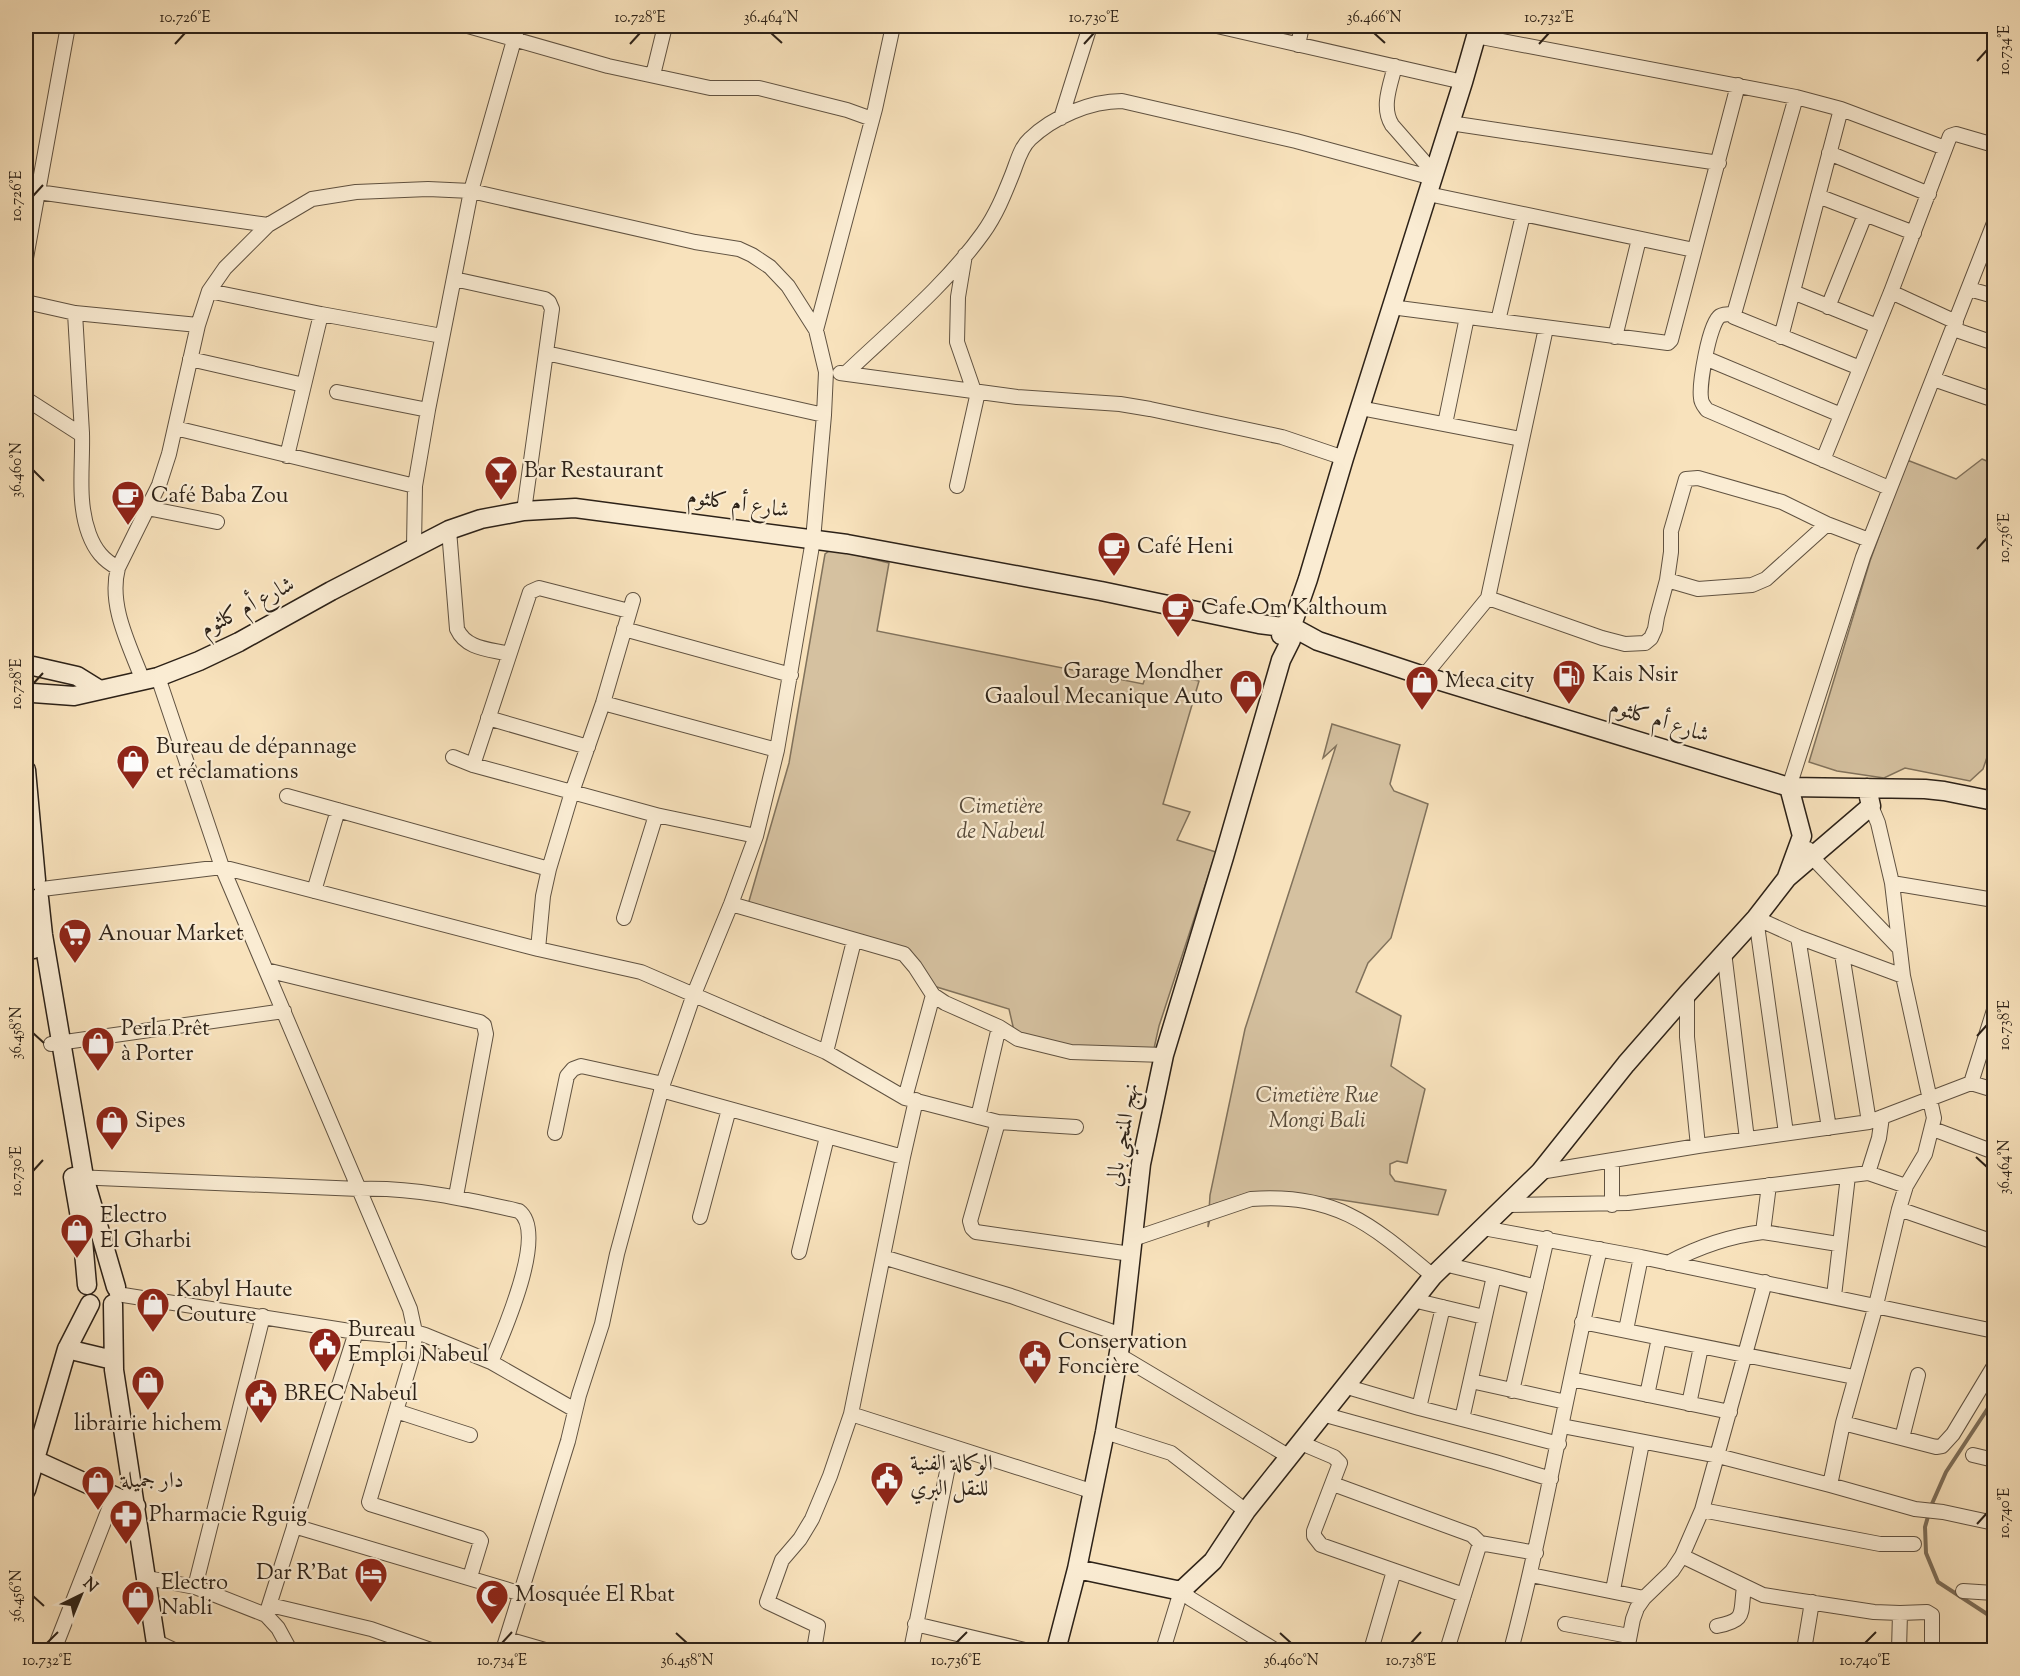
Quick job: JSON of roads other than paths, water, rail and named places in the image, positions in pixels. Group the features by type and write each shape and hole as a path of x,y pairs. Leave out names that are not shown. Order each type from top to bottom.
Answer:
{"street":[{"path":"26,258 68,26"},
{"path":"468,26 516,32 608,66 710,88 759,88 847,110 872,119"},
{"path":"653,75 665,26"},
{"path":"816,330 872,119 893,26"},
{"path":"1061,118 1090,26"},
{"path":"1217,26 1463,82"},
{"path":"1298,45 1302,26"},
{"path":"1477,31 1797,97 1841,109 1945,148"},
{"name":"نهج المنجي بالي","path":"1056,1650 1094,1492 1119,1355 1141,1164 1164,1055 1288,633 1308,579 1477,31"},
{"path":"414,547 415,486 442,336 471,191 516,32"},
{"path":"1395,66 1387,101 1387,117 1432,182"},
{"path":"1391,307 1666,344 1670,342 1738,85"},
{"path":"1797,97 1734,314 1737,320 1860,368"},
{"path":"845,374 932,291 984,231 1002,200 1022,150 1030,139 1061,118 1107,101 1122,101 1296,141 1432,182 1523,215 1694,250"},
{"path":"1781,337 1841,109"},
{"path":"1450,123 1719,163"},
{"path":"1823,460 1891,292 1950,136 1954,133 1995,145"},
{"path":"1829,153 1929,194"},
{"path":"470,1577 481,1541 479,1538 369,1502 413,1354 415,1332 410,1309 222,867 151,679 118,611 114,581 118,568 159,485 175,428 198,325 209,291 225,268 268,225 303,204 328,195 356,192 415,189 471,191 746,252 770,267 788,286 816,330 826,372 813,540 777,750 756,836 694,994 662,1087 617,1254 602,1324 505,1645 545,1650"},
{"path":"38,192 268,225"},
{"path":"1818,196 1914,233"},
{"path":"1498,321 1523,215"},
{"path":"1828,307 1865,215"},
{"path":"1900,949 1811,856 1802,836 1789,787 1869,540 1969,289 1991,245 1995,223"},
{"path":"1615,337 1639,239"},
{"path":"957,486 976,391 961,357 956,334 958,297 965,255"},
{"path":"454,279 545,299 552,309 524,511"},
{"path":"1969,289 1995,297"},
{"path":"209,291 442,336"},
{"path":"1793,292 1877,326"},
{"path":"1891,292 1954,326 1995,343"},
{"path":"26,302 75,313 198,325"},
{"path":"75,313 82,435 81,484 88,533 99,555 118,568"},
{"path":"287,456 321,314"},
{"path":"1734,314 1720,316 1715,322 1704,358 1700,393 1701,401 1707,410 1889,488"},
{"path":"1445,424 1467,317"},
{"path":"1424,676 1488,598 1546,328"},
{"path":"546,352 824,415"},
{"path":"1704,358 1841,415"},
{"path":"190,359 304,385"},
{"path":"826,372 1017,397 1120,404 1282,437 1344,458"},
{"path":"1933,379 1995,400"},
{"path":"338,392 428,410"},
{"path":"26,399 82,435"},
{"path":"1360,408 1521,439"},
{"path":"175,428 415,486"},
{"path":"1488,598 1602,638 1625,644 1645,642 1651,638 1655,630 1667,580 1671,531 1686,479 1698,478 1782,502 1827,524 1869,540"},
{"path":"147,508 217,522"},
{"name":"شارع أم كلثوم","path":"29,696 74,696 151,679 199,661 239,642 449,530 481,519 524,511 575,508 858,546 1090,589 1259,624 1789,787 1944,791 1995,801"},
{"path":"1667,580 1698,589 1752,585 1766,579 1827,524"},
{"path":"449,530 457,629 461,638 468,644 509,654"},
{"path":"473,765 530,592 539,588 631,605 603,703 572,792 549,869 543,896 538,949"},
{"path":"624,629 791,675"},
{"path":"28,660 77,676 98,689"},
{"path":"28,660 37,675 37,685 29,696"},
{"path":"603,703 777,750"},
{"path":"488,718 588,747"},
{"path":"453,757 473,765 656,815 756,836"},
{"path":"26,770 32,892 43,935 56,1043 79,1177 86,1298 96,1308 103,1309 115,1295"},
{"path":"1830,1485 1854,1377 1876,1305 1899,1209 1906,1186 1925,1154 1934,1118 1904,976 1892,883 1867,788"},
{"path":"287,796 549,869"},
{"path":"1163,1650 1181,1591 1213,1561 1246,1511 1438,1270 1540,1172 1626,1064 1756,918 1787,878 1871,806"},
{"path":"314,891 338,810"},
{"path":"624,918 656,815"},
{"path":"1787,878 1802,836"},
{"path":"32,892 222,867 538,949 641,972 826,1052 910,1099 998,1122 1076,1127"},
{"path":"1892,883 1995,900"},
{"path":"731,904 904,954 933,995 945,1003 999,1027 1018,1039 1071,1052 1164,1055"},
{"path":"1756,918 1798,938 1904,976"},
{"path":"1756,918 1786,1133"},
{"path":"1798,938 1829,1128"},
{"path":"826,1052 855,941"},
{"path":"1724,952 1747,1139"},
{"path":"1842,954 1879,1138 1869,1173"},
{"path":"266,970 480,1022 484,1025 486,1034 456,1196"},
{"path":"1687,994 1687,1037 1698,1146"},
{"path":"814,1650 818,1626 767,1602 782,1560 800,1539 812,1519 830,1476 851,1414 903,1157 910,1099 933,995"},
{"path":"1971,1083 1995,1010"},
{"path":"56,1043 284,1011"},
{"path":"978,1117 999,1027"},
{"path":"555,1133 567,1076 573,1069 580,1066 662,1087 729,1109 903,1157"},
{"path":"1540,1172 1875,1120 1971,1083 1995,1090"},
{"path":"700,1217 729,1109"},
{"path":"998,1122 970,1221 976,1232 1132,1247 1251,1199 1307,1201 1335,1208 1364,1222 1393,1243 1438,1270 1494,1276 1536,1287"},
{"path":"1933,1129 1995,1152"},
{"path":"799,1252 827,1137"},
{"path":"1612,1161 1612,1205"},
{"path":"1508,1205 1612,1205 1869,1173 1906,1186"},
{"path":"1834,1296 1838,1244 1848,1176"},
{"path":"79,1177 359,1189 387,1188 456,1196 519,1210 528,1221 528,1246 522,1283 491,1362"},
{"path":"79,1177 115,1295"},
{"path":"1763,1232 1769,1185"},
{"path":"1899,1209 1995,1242"},
{"path":"1483,1228 1547,1238 1995,1330"},
{"path":"1668,1263 1704,1246 1763,1232 1838,1244"},
{"path":"1512,1391 1547,1238"},
{"path":"1511,1650 1536,1553 1582,1322 1600,1249"},
{"path":"883,1257 1011,1296 1122,1335"},
{"path":"1626,1330 1641,1257"},
{"path":"1462,1419 1494,1276"},
{"path":"87,1285 96,1278 102,1277 113,1282 115,1295 113,1360 157,1646 174,1650"},
{"path":"1565,1624 1628,1643 1637,1608 1672,1571 1682,1556 1702,1510 1765,1282"},
{"path":"115,1295 356,1332 390,1335 415,1332 491,1362 575,1410"},
{"path":"1413,1300 1484,1317"},
{"path":"26,1490 30,1459 67,1349 90,1304"},
{"path":"1419,1408 1443,1307"},
{"path":"195,1587 263,1316"},
{"path":"1582,1322 1854,1377"},
{"path":"290,1650 268,1610 356,1332"},
{"path":"1647,1395 1659,1338"},
{"path":"1689,1404 1701,1347"},
{"path":"67,1349 113,1360"},
{"path":"1119,1355 1296,1450 1339,1460 1340,1467 1314,1531 1321,1545 1464,1595"},
{"path":"1843,1423 1936,1447 1942,1446 1947,1442 1995,1366"},
{"path":"1902,1438 1918,1375"},
{"path":"1571,1379 1730,1412"},
{"path":"1470,1381 1566,1402"},
{"path":"1344,1386 1558,1444"},
{"path":"396,1411 470,1435"},
{"path":"851,1414 1094,1492"},
{"path":"1323,1414 1551,1479"},
{"path":"1562,1426 1718,1456 1920,1510 1937,1511 1995,1523"},
{"path":"1105,1432 1171,1453 1246,1511"},
{"path":"1613,1590 1642,1443"},
{"path":"911,1650 952,1447"},
{"path":"1973,1455 1995,1460"},
{"path":"30,1459 136,1506"},
{"path":"1333,1484 1472,1535 1480,1543 1536,1553"},
{"path":"54,1650 114,1496"},
{"path":"1702,1510 1880,1544 1914,1544"},
{"path":"294,1526 522,1594"},
{"path":"1447,1650 1480,1543"},
{"path":"1682,1556 1744,1587 1774,1598 1874,1612 1927,1612 1932,1615 1932,1650"},
{"path":"1077,1569 1181,1591 1275,1650"},
{"path":"1371,1650 1394,1571"},
{"path":"1531,1575 1644,1598"},
{"path":"147,1578 195,1587 268,1610 371,1629 432,1650"},
{"path":"1717,1626 1737,1621 1744,1587"},
{"path":"1963,1591 1995,1593"},
{"path":"1804,1650 1812,1602"},
{"path":"1899,1650 1900,1613"},
{"path":"915,1624 1025,1650"}],"waterway":[{"path":"1931,1506 1946,1472 1994,1399"},
{"path":"1929,1513 1925,1527 1926,1553 1938,1582 1987,1614 1992,1623 1992,1650"}],"place":[{"name":"Bar Restaurant","path":"501,501"},
{"name":"Café Baba Zou","path":"128,526"},
{"name":"Café Heni","path":"1114,577"},
{"name":"Cafe Om Kalthoum","path":"1178,638"},
{"name":"Kais Nsir","path":"1569,705"},
{"name":"Meca city","path":"1422,711"},
{"name":"Garage Mondher Gaaloul Mecanique Auto","path":"1246,715"},
{"name":"Bureau de dépannage et réclamations","path":"133,790"},
{"name":"Anouar Market","path":"75,964"},
{"name":"Perla Prêt à Porter","path":"98,1072"},
{"name":"Sipes","path":"112,1151"},
{"name":"Electro El Gharbi","path":"77,1259"},
{"name":"Kabyl Haute Couture","path":"153,1333"},
{"name":"Bureau Emploi Nabeul","path":"325,1373"},
{"name":"Conservation Foncière","path":"1035,1385"},
{"name":"librairie hichem","path":"148,1411"},
{"name":"BREC Nabeul","path":"261,1424"},
{"name":"الوكالة الفنية للنقل البري","path":"887,1507"},
{"name":"دار جميلة","path":"98,1511"},
{"name":"Pharmacie Rguig","path":"126,1545"},
{"name":"Dar R'Bat","path":"371,1603"},
{"name":"Mosquée El Rbat","path":"492,1625"},
{"name":"Electro Nabli","path":"138,1626"}],"park label":[{"name":"Cimetière de Nabeul","path":"1001,820"},
{"name":"Cimetière Rue Mongi Bali","path":"1317,1110"}]}
